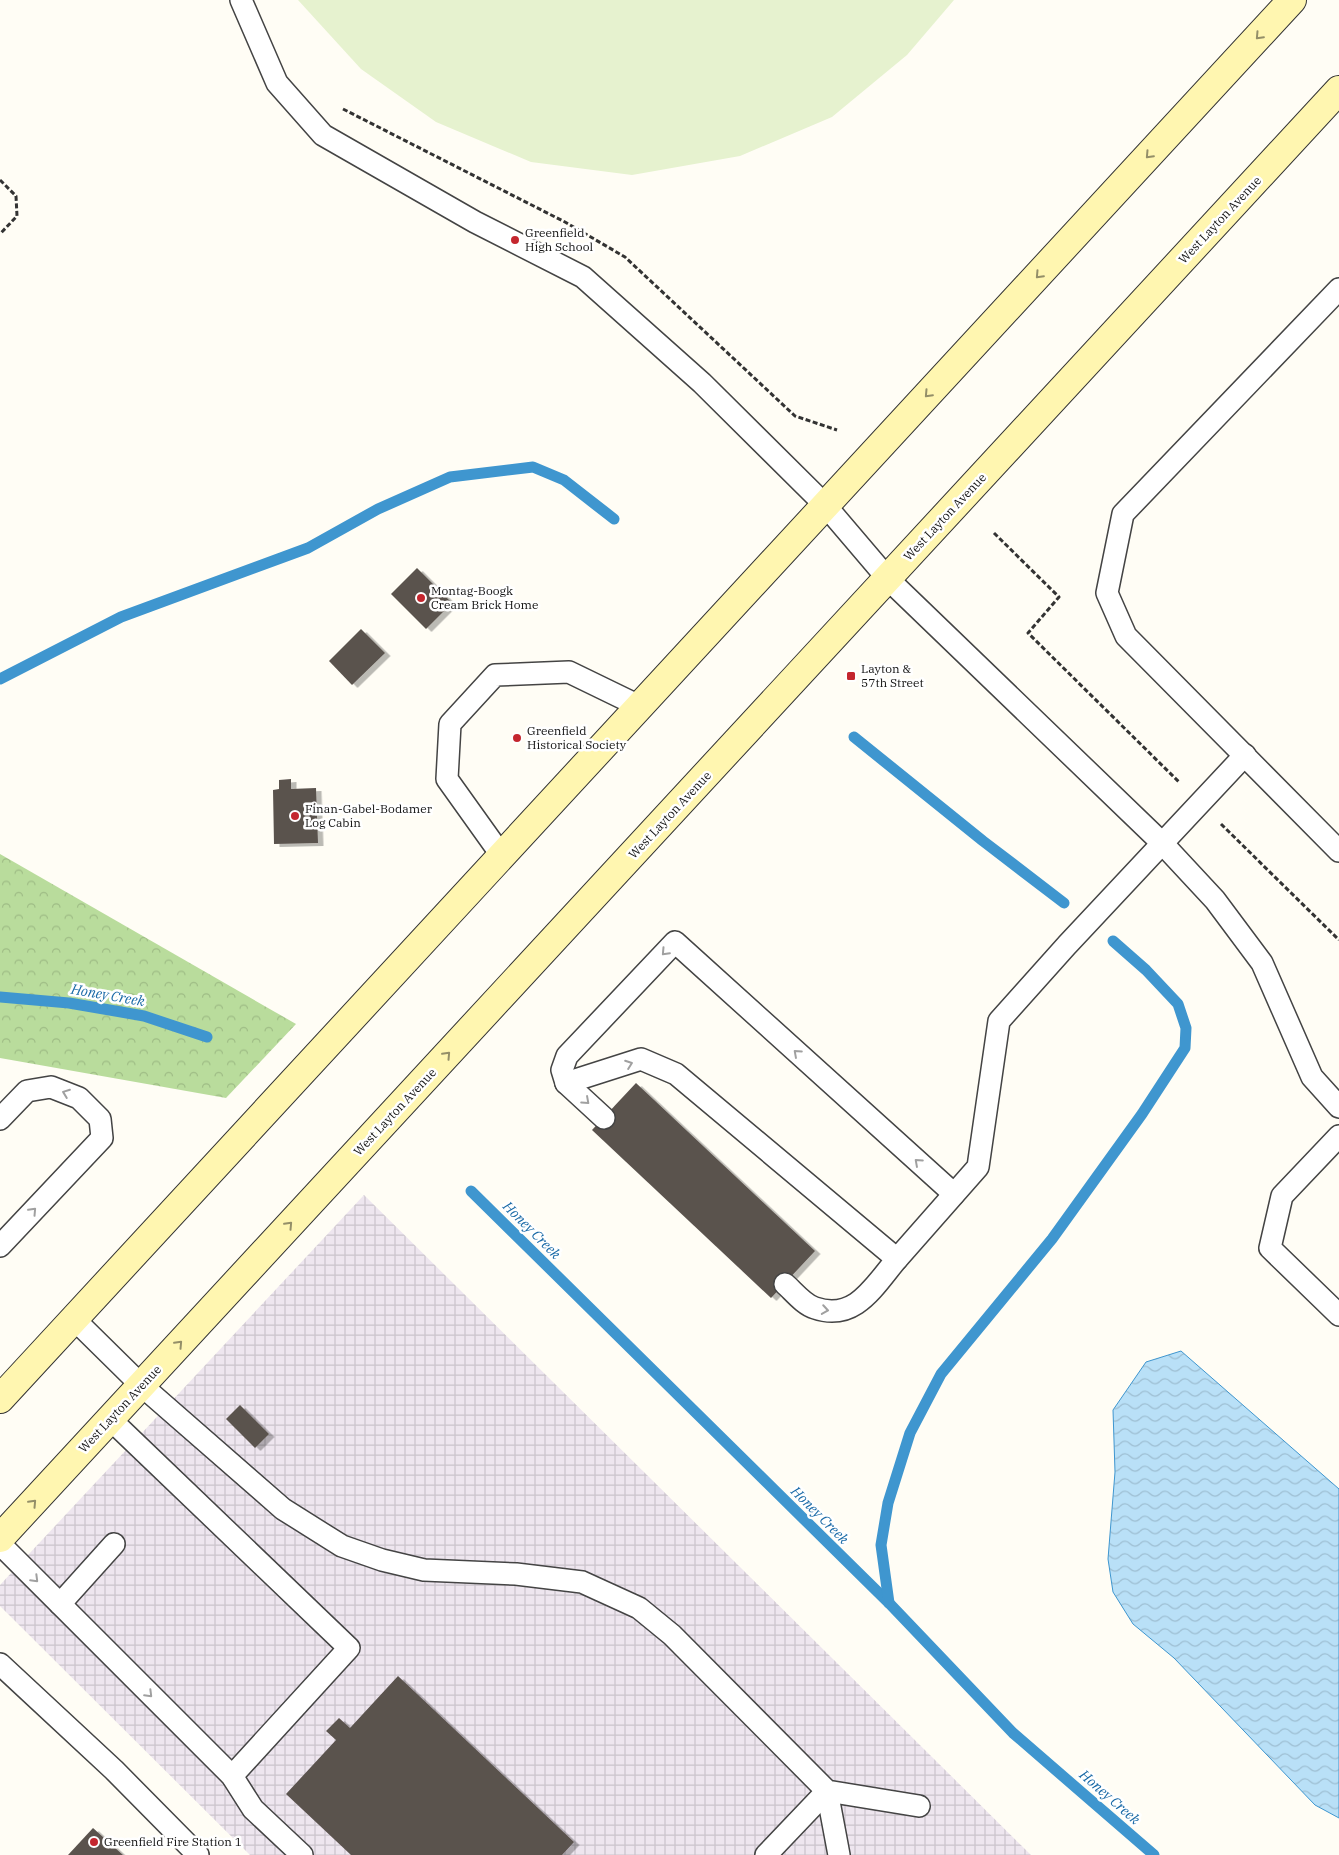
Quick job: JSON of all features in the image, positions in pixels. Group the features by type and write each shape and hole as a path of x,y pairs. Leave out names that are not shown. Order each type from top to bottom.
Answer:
{"main road":[{"path":"0,1399 1292,0"},
{"name":"West Layton Avenue","path":"0,1538 1339,90"}],"lane":[{"path":"241,0 277,83 323,135 475,222 583,277 702,383 825,505 888,579 1162,843 1215,900 1262,963 1312,1077 1339,1107"},
{"path":"1339,289 1123,514 1107,593 1126,636 1339,851"},
{"path":"502,856 447,779 450,724 494,675 569,672 639,706"},
{"path":"785,1284 813,1308 840,1312 860,1302 978,1167 999,1021 1199,802 1245,755"},
{"path":"604,1118 566,1083 562,1070 567,1056 675,942 954,1194"},
{"path":"566,1083 641,1059 676,1074 897,1259"},
{"path":"0,1119 27,1091 52,1087 79,1098 100,1119 102,1138 0,1246"},
{"path":"1339,1136 1282,1196 1270,1248 1339,1315"},
{"path":"74,1319 141,1385 283,1509 342,1546 382,1560 424,1570 516,1574 582,1582 640,1608 672,1635 827,1791 839,1855"},
{"path":"110,1419 349,1648 232,1776"},
{"path":"0,1544 232,1776 254,1809 302,1855"},
{"path":"60,1604 114,1544"},
{"path":"0,1664 114,1770 198,1855"},
{"path":"827,1791 919,1806"},
{"path":"766,1855 827,1791"}],"path":[{"path":"0,180 16,196 16,216 0,234"},
{"path":"994,533 1059,597 1028,633 1339,940"}],"shaded area":[{"path":"364,1195 1031,1855 250,1855 0,1606 0,1585"}],"green space":[{"path":"298,0 954,0 907,55 832,117 740,156 632,175 531,162 436,122 361,69"},
{"path":"0,854 296,1024 226,1098 0,1058"}],"water":[{"path":"1181,1351 1339,1489 1339,1818 1315,1805 1174,1658 1133,1624 1113,1592 1108,1559 1115,1472 1113,1410 1146,1362"}],"building":[{"name":"Montag-Boogk Cream Brick Home","path":"417,568 452,603 426,629 391,594"},
{"path":"361,629 385,653 352,685 329,661"},
{"name":"Finan-Gabel-Bodamer Log Cabin","path":"291,779 291,789 316,788 318,843 274,844 273,790 279,789 279,780"},
{"path":"636,1083 815,1251 771,1298 592,1130"},
{"path":"240,1405 269,1434 255,1448 226,1419"},
{"path":"398,1676 574,1842 562,1855 351,1855 286,1794 336,1740 326,1731 339,1718 350,1728"},
{"name":"Greenfield Fire Station 1","path":"93,1828 123,1855 68,1855"}],"waterway":[{"path":"0,679 121,617 308,548 378,509 450,477 533,467 564,480 614,519"},
{"path":"854,737 983,841 1064,903"},
{"path":"889,1603 881,1545 888,1503 910,1433 941,1374 1052,1239 1142,1114 1185,1048 1186,1028 1178,1004 1146,970 1113,941"},
{"name":"Honey Creek","path":"0,997 69,1003 144,1016 207,1037"},
{"name":"Honey Creek","path":"471,1191 889,1603 1013,1733 1154,1855"}],"place":[{"name":"Greenfield High School","path":"515,240"},
{"name":"Montag-Boogk Cream Brick Home","path":"421,598"},
{"name":"Layton & 57th Street","path":"851,676"},
{"name":"Greenfield Historical Society","path":"517,738"},
{"name":"Finan-Gabel-Bodamer Log Cabin","path":"295,816"},
{"name":"Greenfield Fire Station 1","path":"94,1842"}]}
